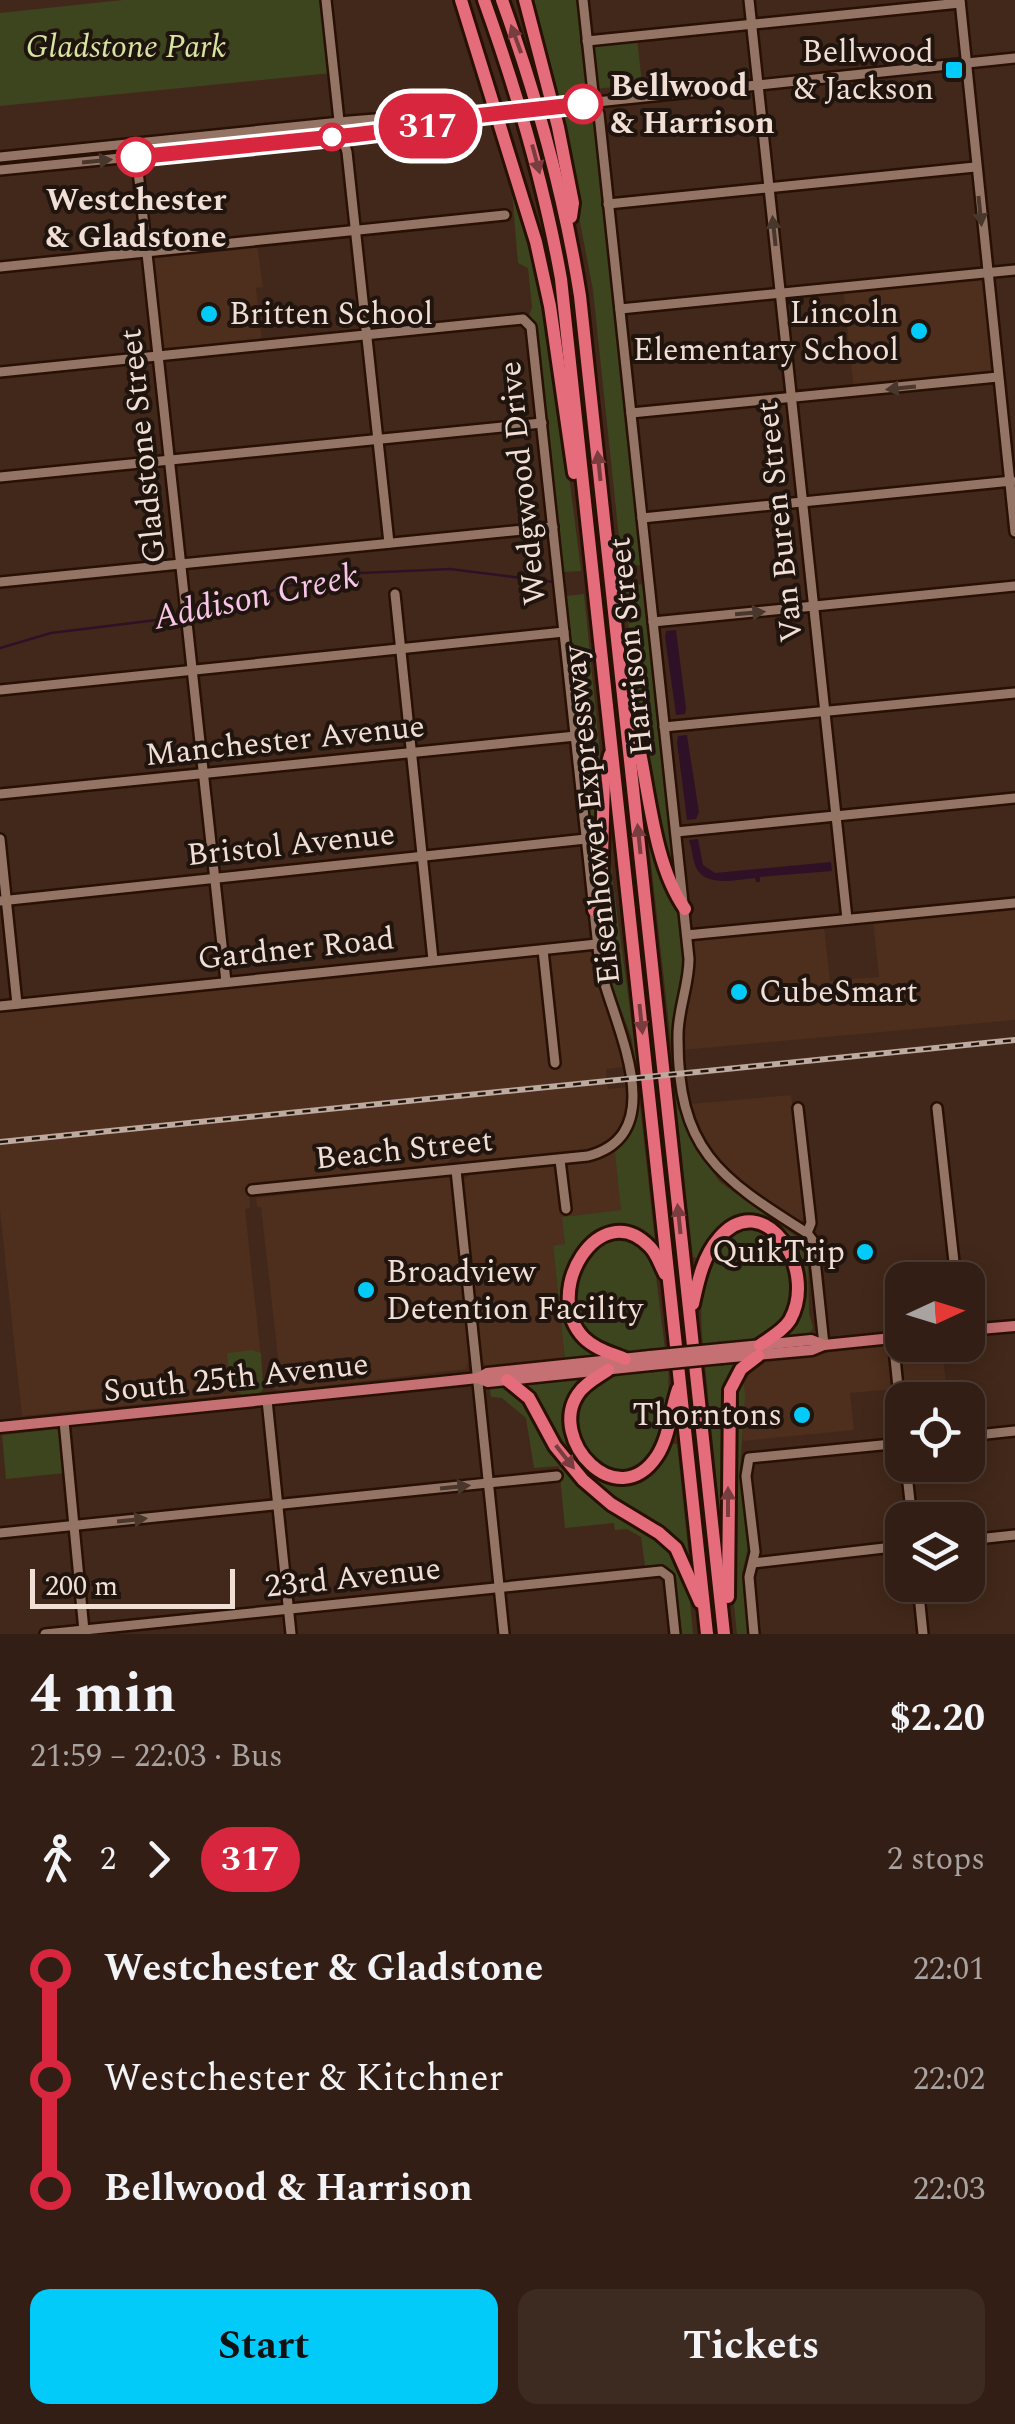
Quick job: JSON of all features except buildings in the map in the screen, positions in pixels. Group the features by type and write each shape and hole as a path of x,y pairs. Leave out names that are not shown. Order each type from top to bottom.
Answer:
{"highway":[{"path":"461,0 536,242 550,306 578,502 588,523"},
{"name":"Eisenhower Expressway","path":"484,0 526,124 549,212 561,279 707,1634"},
{"name":"Eisenhower Expressway","path":"502,0 540,111 570,234 580,296 724,1634"},
{"path":"525,0 570,184 570,234"},
{"path":"624,698 635,729 658,839 674,890 685,910"},
{"path":"594,910 602,900 604,777 612,748"},
{"path":"690,1316 704,1262 718,1238 740,1225 768,1227 781,1237 797,1273 798,1290 788,1324 741,1369 730,1390 729,1615 724,1634"},
{"path":"625,1359 595,1346 575,1326 569,1292 579,1258 599,1238 616,1233 632,1235 650,1247 670,1282"},
{"path":"608,1370 580,1391 571,1418 582,1455 594,1468 612,1477 636,1475 658,1455 680,1382"},
{"path":"508,1380 530,1398 555,1446 596,1493 676,1548 705,1611"}],"main road":[{"path":"985,1329 1015,1326"},
{"name":"South 25th Avenue","path":"0,1427 478,1378 487,1372 721,1354 812,1340 824,1345 885,1339"},
{"name":"South 25th Avenue","path":"478,1378 488,1382 608,1370 650,1360"}],"street":[{"path":"326,0 339,122 347,152 389,543"},
{"name":"Harrison Street","path":"583,0 685,910 690,971 678,1040 684,1096 695,1133 714,1165 733,1184 808,1233"},
{"name":"Van Buren Street","path":"750,0 847,919"},
{"path":"588,41 960,1 1015,532"},
{"path":"0,170 342,136 489,114 1015,58"},
{"path":"0,158 339,122 426,115 438,120"},
{"name":"Gladstone Street","path":"135,144 226,982"},
{"path":"608,204 976,167"},
{"path":"0,267 506,215"},
{"path":"620,309 1015,270"},
{"name":"Wedgwood Drive","path":"367,335 523,319 531,327 598,944"},
{"path":"0,372 367,335"},
{"path":"631,413 998,377"},
{"path":"0,477 542,423"},
{"path":"642,518 1012,481"},
{"path":"0,582 553,527"},
{"path":"652,622 1015,586"},
{"path":"394,594 432,960"},
{"path":"0,690 564,632"},
{"path":"664,727 1015,694"},
{"name":"Manchester Avenue","path":"0,794 576,736"},
{"path":"676,832 1015,798"},
{"path":"0,839 17,1004"},
{"name":"Bristol Avenue","path":"4,901 586,839"},
{"path":"687,935 1015,903"},
{"name":"Gardner Road","path":"0,1006 598,944"},
{"name":"Beach Street","path":"252,1190 560,1160 606,1149 622,1135 632,1111 626,1044 604,982 598,944"},
{"path":"543,950 555,1063"},
{"path":"798,1108 811,1223 808,1233 813,1242 824,1345"},
{"path":"937,1108 954,1262"},
{"path":"560,1160 566,1209"},
{"path":"456,1170 504,1634"},
{"path":"267,1400 290,1634"},
{"path":"64,1421 84,1632"},
{"path":"985,1434 1015,1431"},
{"path":"754,1634 749,1577 754,1552 746,1466 755,1456 885,1445"},
{"path":"0,1533 557,1476"},
{"path":"985,1538 1015,1535"},
{"path":"753,1563 885,1548"},
{"name":"23rd Avenue","path":"45,1634 666,1573 675,1634"},
{"path":"920,1602 923,1634"}],"shaded area":[{"name":"Britten School","path":"257,245 263,287 256,288 262,341 162,348 153,257"},
{"name":"Lincoln Elementary School","path":"985,273 996,375 854,391 843,287"},
{"path":"676,630 686,708 685,714 676,715 665,637 666,631"},
{"path":"687,735 699,812 696,819 687,820 677,742 678,736"},
{"path":"698,839 703,865 715,873 831,862 832,871 760,877 760,882 755,878 712,880 695,865 689,840"},
{"path":"1015,906 1015,1020 682,1050 682,1022 692,982 695,941 824,927 830,981 879,977 873,920"},
{"path":"588,949 595,958 622,1045 625,1067 606,1069 608,1089 627,1087 628,1098 622,1127 604,1146 592,1151 464,1164 455,1135 449,1136 451,1159 447,1164 249,1185 250,1208 245,1209 262,1392 22,1416 0,1211 0,1011"},
{"path":"791,1095 807,1214 800,1223 745,1188 718,1163 701,1136 689,1104"},
{"path":"615,1148 622,1210 563,1217 565,1245 553,1247 565,1361 486,1367 481,1359 463,1181 472,1172 591,1159"},
{"path":"447,1176 453,1180 461,1251 469,1357 466,1369 273,1389 271,1384 280,1375 261,1207 257,1207 256,1198"},
{"name":"Thorntons","path":"883,1346 885,1362 891,1362 893,1382 885,1382 885,1390 850,1393 854,1430 743,1441 743,1371 764,1360"},
{"path":"900,1362 944,1362 946,1382 902,1382"}],"green space":[{"name":"Gladstone Park","path":"123,0 324,0 332,73 0,106 0,13"},
{"path":"529,0 579,0 588,88 574,97 555,99"},
{"path":"637,38 642,84 595,89 591,43"},
{"path":"559,113 591,113 596,122 642,565 622,566 593,290"},
{"path":"512,192 526,231 544,307 581,571 564,572 561,564 536,329 529,316 532,307 528,268 518,263"},
{"path":"644,584 678,885 648,788 626,605 624,586"},
{"path":"584,594 600,753 597,900 565,605 566,596"},
{"path":"645,809 680,910 683,974 672,1021 673,1060"},
{"path":"606,829 637,1064 608,974 603,921 607,905"},
{"path":"674,1084 687,1131 720,1182 805,1243 813,1328 808,1335 775,1339 787,1329 797,1259 750,1219 699,1259 693,1257"},
{"path":"638,1088 655,1241 598,1235 566,1302 601,1355 565,1360 553,1246 565,1244 562,1217 621,1210 615,1152 635,1123"},
{"path":"746,1229 774,1240 783,1253 793,1284 788,1315 779,1328 762,1337 703,1345 702,1294 710,1261 730,1236"},
{"path":"616,1239 635,1242 654,1260 665,1349 611,1349 588,1336 579,1322 575,1288 580,1272 600,1246"},
{"path":"227,1353 261,1353 263,1389 259,1393 231,1393"},
{"path":"741,1365 736,1370 725,1513 720,1514 705,1366"},
{"path":"668,1370 664,1421 651,1456 640,1468 626,1473 608,1470 597,1463 581,1440 578,1427 581,1400 588,1390 616,1377"},
{"path":"743,1371 740,1470 748,1547 742,1574 748,1634 737,1634 730,1567 731,1401"},
{"path":"594,1375 583,1383 579,1381 581,1384 572,1396 579,1454 627,1481 668,1444 677,1444 689,1558 597,1489 566,1455 528,1391 530,1387 527,1390 521,1385"},
{"path":"498,1385 523,1397 555,1452 668,1544 688,1579 693,1634 682,1634 674,1573 667,1566 645,1566 641,1537 627,1529 615,1530 614,1523 565,1528 559,1466 534,1468 526,1418 502,1398 491,1397 493,1388 489,1386"},
{"path":"56,1429 61,1433 65,1473 6,1479 2,1435"}],"waterway":[{"name":"Addison Creek","path":"189,616 339,574 450,569 554,582"},
{"name":"Addison Creek","path":"0,648 51,633 181,617"}],"railway":[{"path":"0,1142 1015,1040"}],"bus line":[{"name":"317","path":"136,157 353,135 427,126 438,120 583,104"}],"place":[{"name":"Bellwood & Jackson","path":"954,70"},
{"name":"Bellwood & Harrison","path":"583,104"},
{"name":"Westchester & Gladstone","path":"136,157"},
{"name":"Britten School","path":"209,314"},
{"name":"Lincoln Elementary School","path":"919,331"},
{"name":"CubeSmart","path":"739,992"},
{"name":"QuikTrip","path":"865,1252"},
{"name":"Broadview Detention Facility","path":"366,1290"},
{"name":"Thorntons","path":"802,1415"}]}
